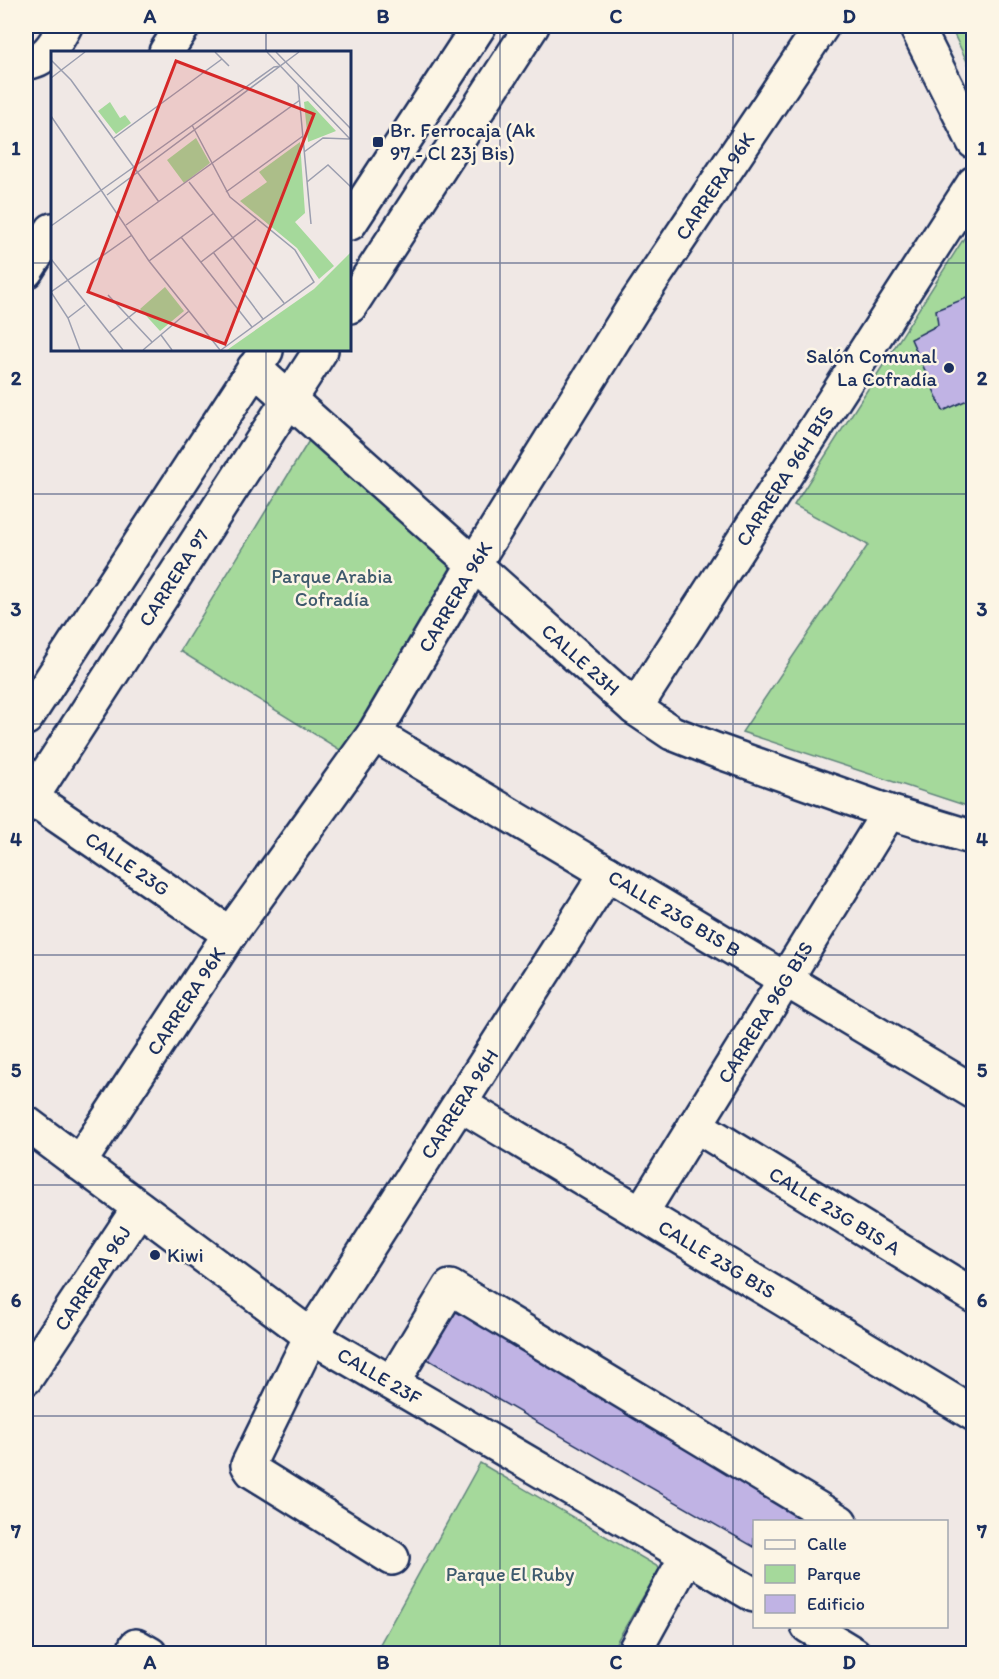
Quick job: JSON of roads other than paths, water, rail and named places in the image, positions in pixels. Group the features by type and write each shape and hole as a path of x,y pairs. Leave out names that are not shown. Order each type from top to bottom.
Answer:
{"street":[{"path":"26,62 35,62 46,54 56,43 65,26"},
{"path":"167,51 183,26"},
{"path":"351,221 479,26"},
{"path":"351,304 532,26"},
{"name":"CARRERA 96K","path":"79,1163 230,934 374,734 474,564 635,305 822,26"},
{"path":"916,26 974,142"},
{"name":"CARRERA 96H BIS","path":"634,708 974,183"},
{"path":"26,271 51,232"},
{"name":"CARRERA 97","path":"27,799 320,351"},
{"path":"26,718 260,359"},
{"name":"CALLE 23H","path":"260,359 289,399 634,708 672,733 889,812 974,838"},
{"name":"CALLE 23G BIS B","path":"374,734 974,1092"},
{"name":"CALLE 23G","path":"27,799 230,934"},
{"name":"CARRERA 96G BIS","path":"641,1213 889,812"},
{"name":"CARRERA 96H","path":"392,1558 252,1471 249,1465 311,1336 607,873"},
{"name":"CALLE 23G BIS","path":"460,1104 974,1414"},
{"name":"CALLE 23F","path":"26,1123 311,1336 753,1594"},
{"name":"CALLE 23G BIS A","path":"695,1125 974,1296"},
{"name":"CARRERA 96J","path":"26,1378 139,1208"},
{"path":"392,1383 450,1287 838,1520"},
{"path":"633,1653 687,1556"},
{"path":"811,1628 854,1653"}],"place":[{"name":"Br. Ferrocaja (Ak 97 - Cl 23j Bis)","path":"378,142"},
{"name":"Salón Comunal La Cofradía","path":"949,368"},
{"name":"Kiwi","path":"155,1255"}],"park label":[{"name":"Parque Arabia Cofradía","path":"332,588"},
{"name":"Parque El Ruby","path":"510,1574"}]}
